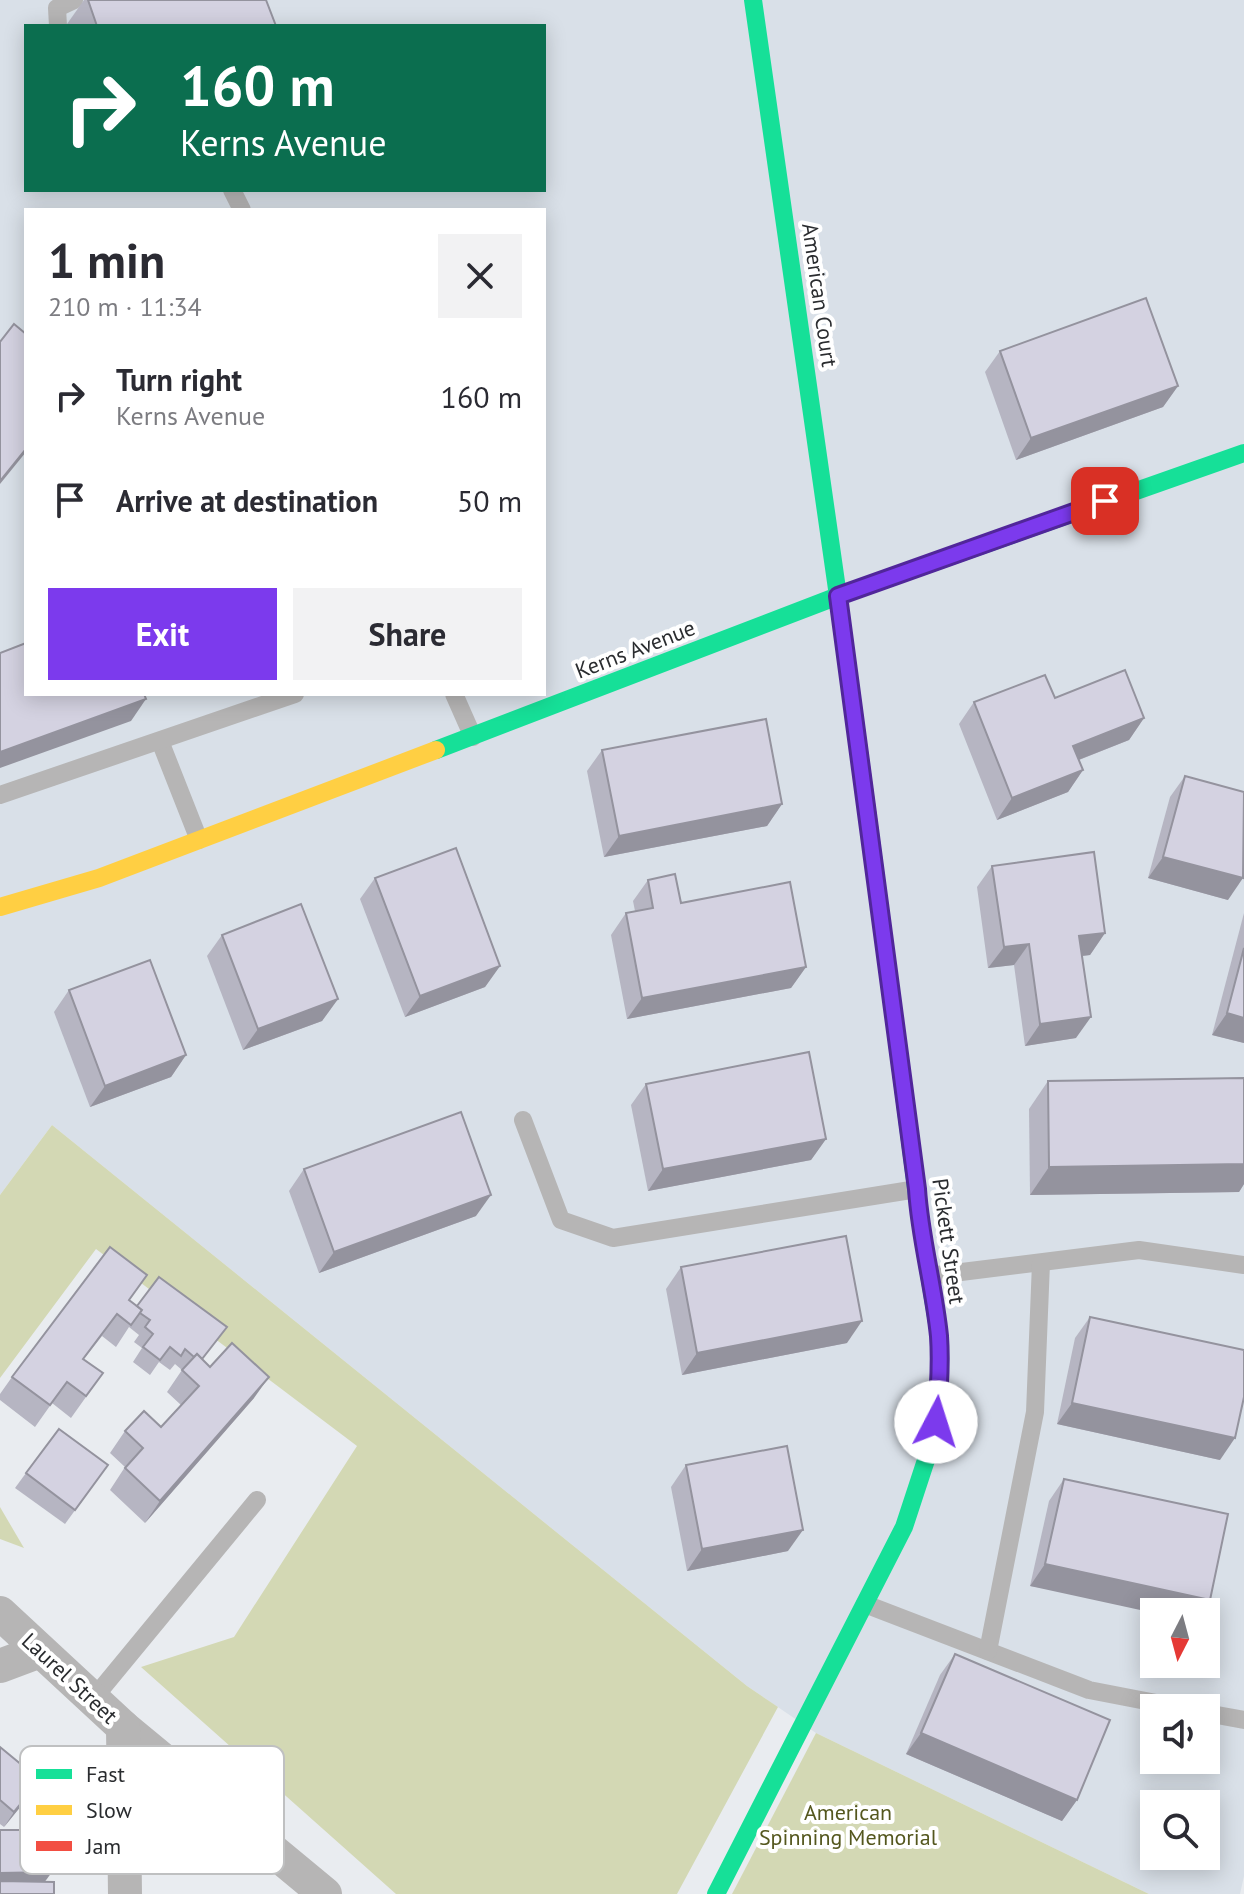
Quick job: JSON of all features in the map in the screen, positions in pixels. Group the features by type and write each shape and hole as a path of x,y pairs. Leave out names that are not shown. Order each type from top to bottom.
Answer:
{"street":[{"name":"American Court","path":"753,0 838,596"},
{"name":"Kerns Avenue","path":"0,907 99,878 838,596 1244,453"},
{"name":"Pickett Street","path":"716,1894 904,1527 925,1472 936,1422 940,1378 939,1335 919,1221 838,596"},
{"name":"Laurel Street","path":"0,1613 146,1746"},
{"path":"0,1666 40,1651"},
{"path":"123,1727 123,1746"},
{"name":"Laurel Street","path":"284,1860 325,1894"},
{"path":"125,1874 125,1894"}],"lane":[{"path":"58,24 57,8 74,0"},
{"path":"0,795 289,696"},
{"path":"455,696 473,737"},
{"path":"160,741 199,840"},
{"path":"523,1120 561,1220 613,1238 917,1189"},
{"path":"929,1276 1139,1250 1244,1265"},
{"path":"988,1651 1035,1412 1041,1263"},
{"path":"93,1699 257,1500"},
{"path":"865,1604 1089,1690 1140,1700"},
{"path":"1220,1716 1244,1720"}],"shaded area":[{"path":"0,0 1244,0 1244,1876 1240,1894 1149,1894 816,1733 747,1686 52,1125 0,1195"}],"green space":[{"path":"52,1125 747,1686 778,1707 677,1894 396,1894 284,1794 284,1746 230,1746 141,1667 234,1637 357,1446 96,1249 0,1378 0,1195"},
{"path":"0,1507 24,1548 0,1539"},
{"name":"American Spinning Memorial","path":"816,1733 1149,1894 732,1894"}],"building":[{"path":"88,0 266,0 275,24 96,24"},
{"path":"1146,298 1178,386 1031,438 1000,351"},
{"path":"14,324 24,332 24,451 0,481 0,342"},
{"path":"24,644 24,696 145,696 146,699 0,752 0,653"},
{"path":"1125,670 1144,718 1073,746 1083,770 1012,798 974,702 1045,675 1055,698"},
{"path":"766,719 782,804 619,836 602,750"},
{"path":"1185,776 1244,792 1243,878 1163,857"},
{"path":"456,848 500,966 420,996 375,878"},
{"path":"1094,852 1105,933 1079,936 1091,1017 1040,1024 1029,944 1004,947 992,866"},
{"path":"675,874 681,903 790,882 806,967 642,998 626,913 653,908 648,880"},
{"path":"301,904 338,999 258,1029 222,935"},
{"path":"1244,948 1244,1018 1227,1013"},
{"path":"150,960 186,1055 105,1086 69,990"},
{"path":"809,1052 826,1139 663,1169 646,1084"},
{"path":"1244,1078 1244,1164 1049,1167 1048,1081"},
{"path":"461,1112 491,1195 334,1252 304,1169"},
{"path":"846,1236 862,1321 697,1353 681,1267"},
{"path":"110,1247 147,1275 129,1300 142,1310 131,1325 117,1314 83,1359 103,1373 86,1396 67,1382 50,1405 12,1377"},
{"path":"159,1277 227,1327 202,1359 185,1349 181,1356 170,1347 160,1360 143,1347 153,1334 145,1327 150,1320 140,1313 142,1310 137,1306"},
{"path":"1090,1317 1244,1350 1244,1397 1235,1438 1072,1403"},
{"path":"232,1343 269,1377 160,1501 125,1468 143,1448 125,1431 144,1411 161,1427 199,1386 182,1370 197,1354 210,1367"},
{"path":"59,1429 108,1465 75,1510 26,1473"},
{"path":"787,1446 803,1530 702,1549 686,1465"},
{"path":"1064,1479 1228,1514 1210,1598 1045,1564"},
{"path":"955,1654 1110,1720 1077,1800 921,1733"},
{"path":"0,1747 20,1764 20,1805 14,1812 0,1800"},
{"path":"0,1830 20,1830 20,1873 0,1873"},
{"path":"0,1881 54,1882 54,1894 0,1894"}],"traffic: fast":[{"path":"753,0 840,610"},
{"path":"436,750 838,596 1244,453"},
{"path":"716,1894 904,1527 927,1457 937,1410 939,1335 921,1226 870,833"}],"traffic: slow":[{"path":"0,907 99,878 436,750"}],"traffic: jam":[{"path":"840,610 870,833"}],"route":[{"path":"936,1422 940,1378 939,1335 919,1221 838,596 1105,501"}]}
